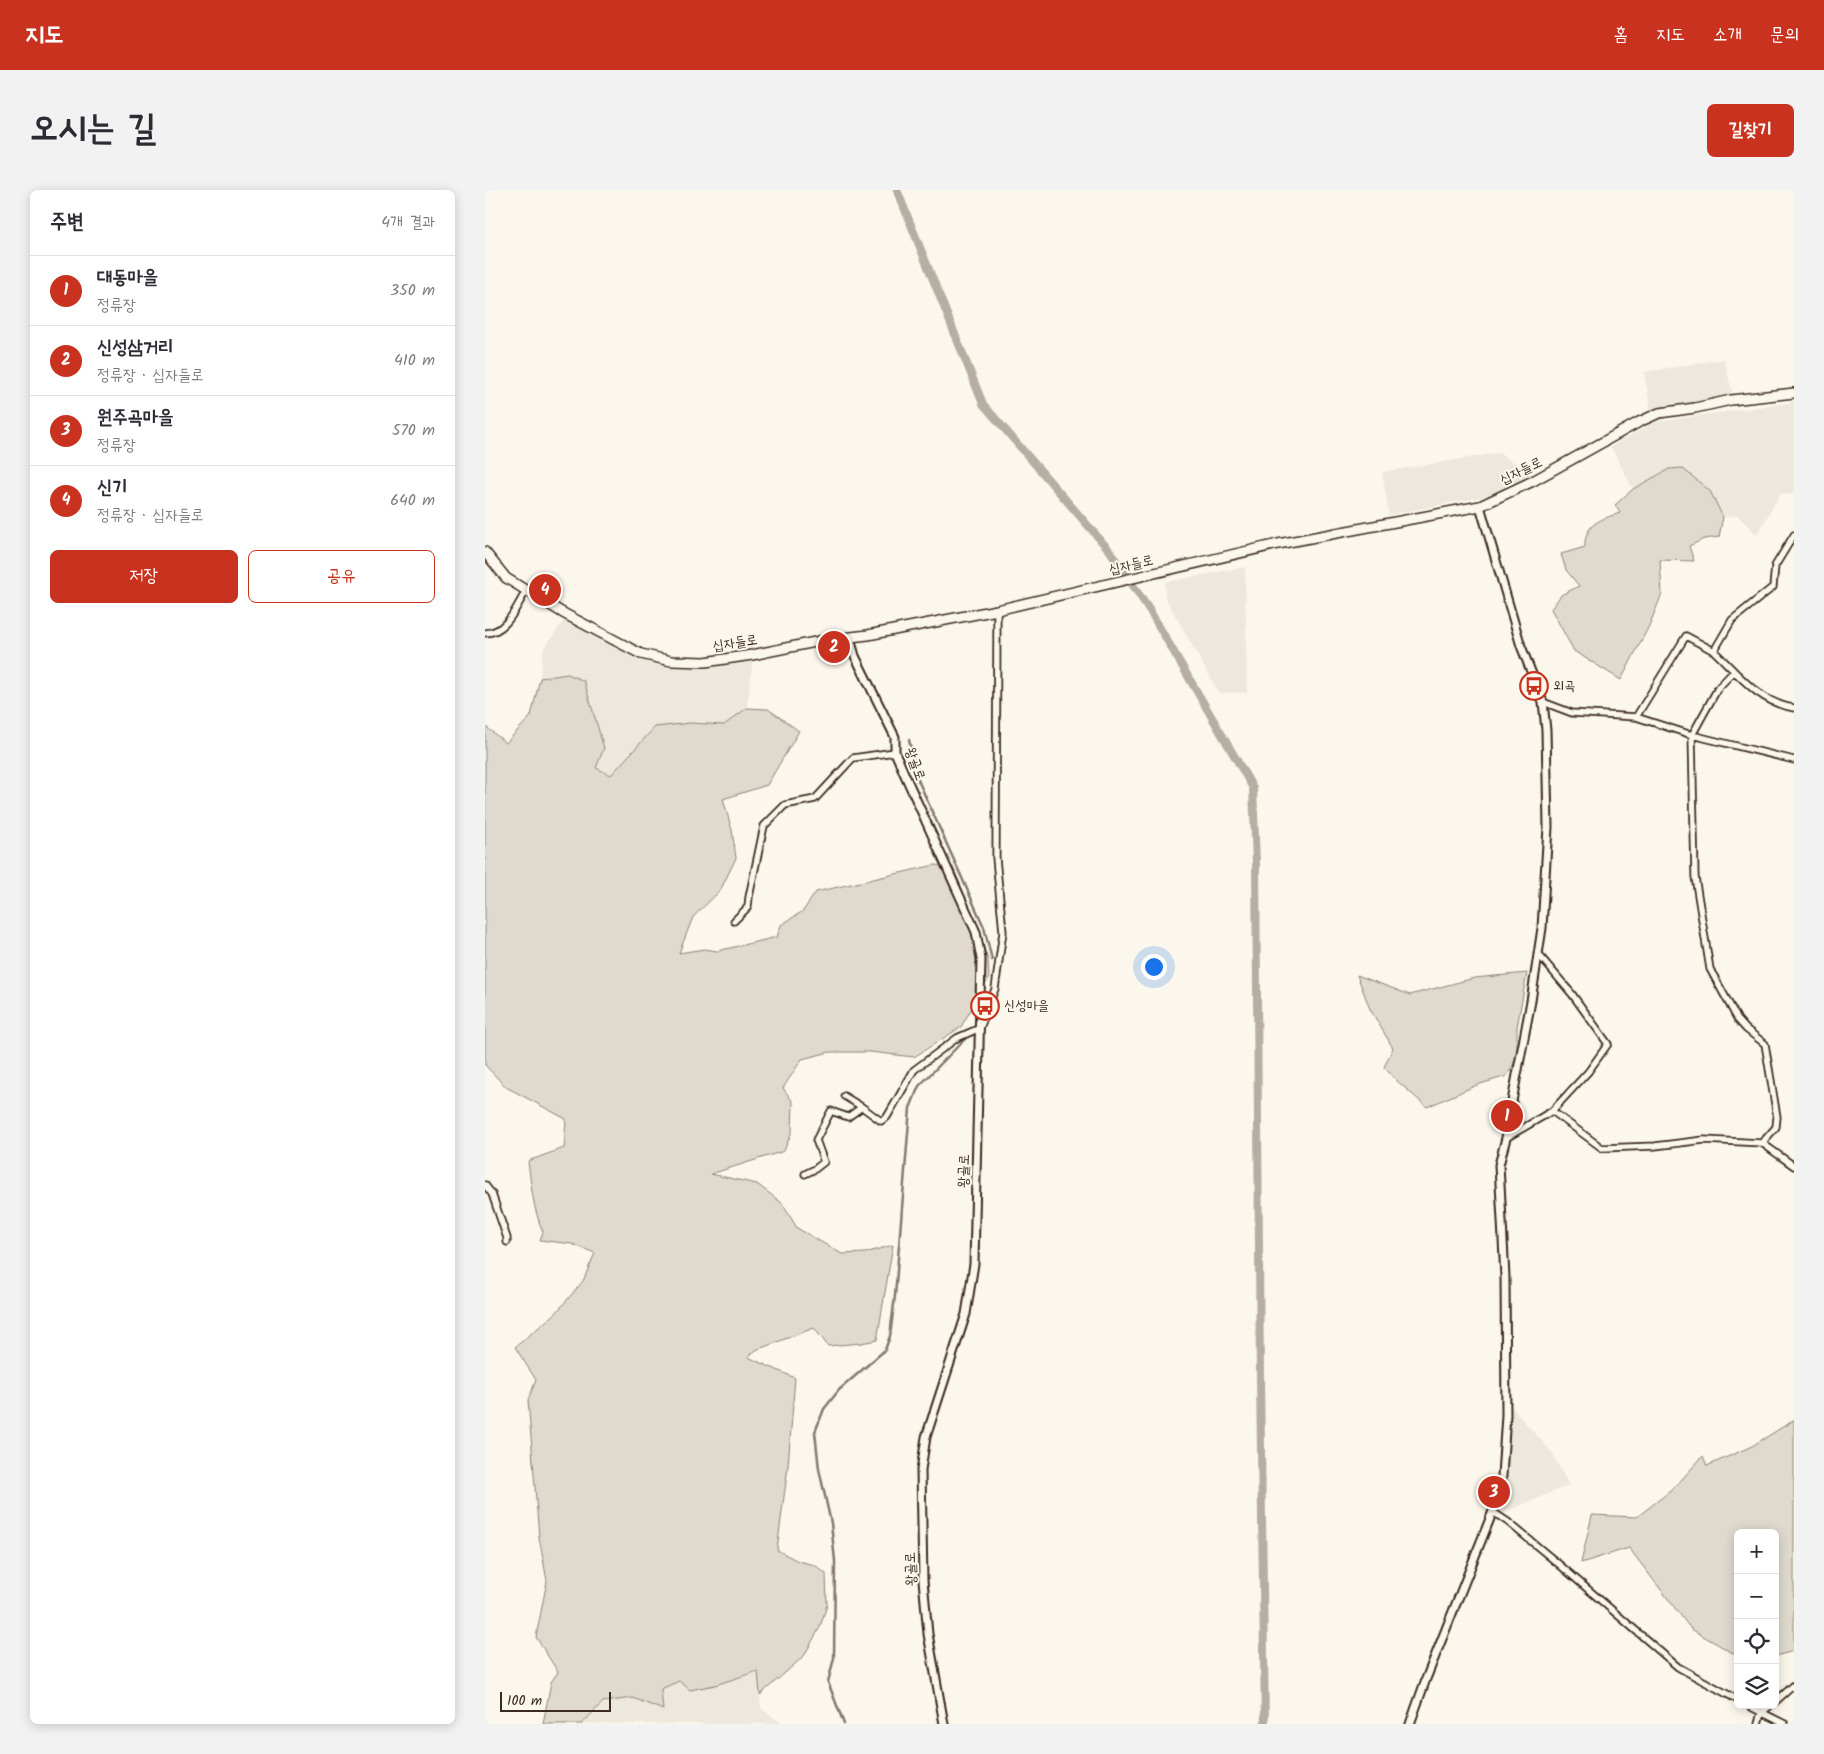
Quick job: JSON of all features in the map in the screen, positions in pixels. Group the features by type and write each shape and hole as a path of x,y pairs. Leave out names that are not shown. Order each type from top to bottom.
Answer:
{"main road":[{"name":"십자들로","path":"485,552 506,578 563,613 641,654 671,662 705,662 752,655 816,641 850,638 997,610 1278,544 1480,506 1533,481 1639,422 1659,413 1731,400 1794,393"}],"street":[{"path":"1410,1724 1452,1612 1501,1491 1506,1440 1505,1277 1499,1165 1506,1138 1539,955 1548,827 1546,730 1543,702 1521,646 1480,506"},
{"path":"1714,651 1732,620 1773,587 1775,566 1794,535"},
{"path":"485,633 489,633 506,624 526,591"},
{"path":"844,1096 881,1121 887,1117 914,1070 957,1038 980,1028 995,988 1003,932 996,858 997,610"},
{"path":"1636,717 1686,636 1714,651 1748,686 1765,697 1794,708"},
{"name":"왕골로","path":"850,638 855,656 895,737 895,752 976,932 981,959 974,1264 965,1314 925,1437 921,1470 923,1580 928,1634 944,1724"},
{"path":"1735,671 1718,688 1692,735 1695,876 1710,969 1738,1020 1765,1044 1777,1116 1776,1127 1762,1142"},
{"path":"1543,702 1572,713 1636,717 1692,735 1794,760"},
{"path":"734,921 748,907 764,826 785,804 815,799 853,758 895,752"},
{"path":"1506,1138 1552,1111 1588,1072 1608,1044 1572,994 1539,955"},
{"path":"805,1174 824,1162 816,1140 831,1111 849,1117 862,1108"},
{"path":"1552,1111 1602,1148 1655,1146 1704,1140 1762,1142 1794,1166"},
{"path":"485,1185 492,1194 507,1242"},
{"path":"1493,1512 1561,1566 1678,1667 1734,1698"},
{"path":"1779,1698 1794,1685"},
{"path":"1754,1709 1785,1724"},
{"path":"1757,1724 1761,1713 1766,1709"}],"shaded area":[{"path":"1724,359 1733,395 1651,411 1644,372"},
{"path":"1794,402 1794,494 1780,494 1757,535 1738,516 1723,517 1709,491 1669,469 1633,489 1611,447 1654,422"},
{"path":"1498,453 1533,474 1532,487 1389,515 1382,472"},
{"path":"1682,468 1710,491 1723,517 1719,537 1704,539 1689,546 1694,561 1660,560 1662,594 1649,626 1621,680 1574,651 1551,609 1561,595 1579,586 1566,570 1561,554 1585,547 1585,539 1591,528 1600,520 1620,513 1615,505 1633,489 1669,469"},
{"path":"1245,567 1247,693 1219,693 1165,597 1165,582"},
{"path":"565,619 669,667 704,668 753,658 747,708 724,725 690,723 655,727 611,775 596,768 604,747 584,681 568,674 540,678 543,650"},
{"path":"568,674 584,681 604,748 596,768 611,775 655,727 690,723 724,725 747,708 768,709 799,731 767,785 723,799 732,830 736,858 720,891 693,917 679,953 704,949 717,951 777,937 781,925 803,911 816,892 935,865 953,867 988,959 989,978 961,1027 914,1057 870,1052 830,1052 802,1059 783,1088 793,1102 792,1131 784,1151 711,1174 757,1184 782,1203 797,1228 842,1254 865,1253 893,1245 877,1340 828,1346 814,1328 756,1350 748,1357 795,1378 788,1466 777,1550 798,1561 815,1565 826,1574 827,1605 820,1627 804,1656 760,1695 758,1671 715,1685 690,1690 679,1681 661,1689 663,1710 633,1698 603,1702 582,1724 543,1724 551,1682 558,1672 536,1637 547,1581 539,1537 528,1400 536,1380 515,1347 556,1313 583,1281 595,1253 572,1244 540,1240 543,1232 531,1188 528,1161 564,1148 566,1119 506,1087 485,1065 485,726 506,743 531,716 540,678"},
{"path":"1527,973 1517,1027 1517,1058 1507,1076 1477,1085 1427,1107 1384,1067 1393,1048 1370,1009 1357,975 1410,995 1474,978"},
{"path":"1511,1406 1552,1453 1569,1485 1503,1513"},
{"path":"1794,1420 1794,1651 1779,1655 1779,1529 1734,1529 1734,1654 1691,1629 1629,1548 1581,1563 1592,1515 1637,1517 1674,1488 1703,1456 1707,1466 1752,1446"},
{"path":"758,1671 761,1708 783,1724 582,1724 603,1702 633,1698 662,1710 661,1689 679,1681 690,1690 715,1685"}],"waterway":[{"path":"897,190 983,404 1110,551 1150,611 1253,788 1256,863 1265,1724"},
{"path":"909,740 918,780 984,927 992,960"},
{"path":"844,1724 828,1682 834,1658 835,1561 831,1523 819,1469 815,1432 824,1409 839,1390 885,1350 890,1336 895,1296 910,1108 919,1086 965,1039"}],"place":[{"name":"신기","path":"545,590"},
{"name":"신성삼거리","path":"834,647"},
{"name":"외곡","path":"1534,686"},
{"name":"신성마을","path":"985,1006"},
{"name":"대동마을","path":"1507,1116"},
{"name":"원주곡마을","path":"1494,1492"}]}
